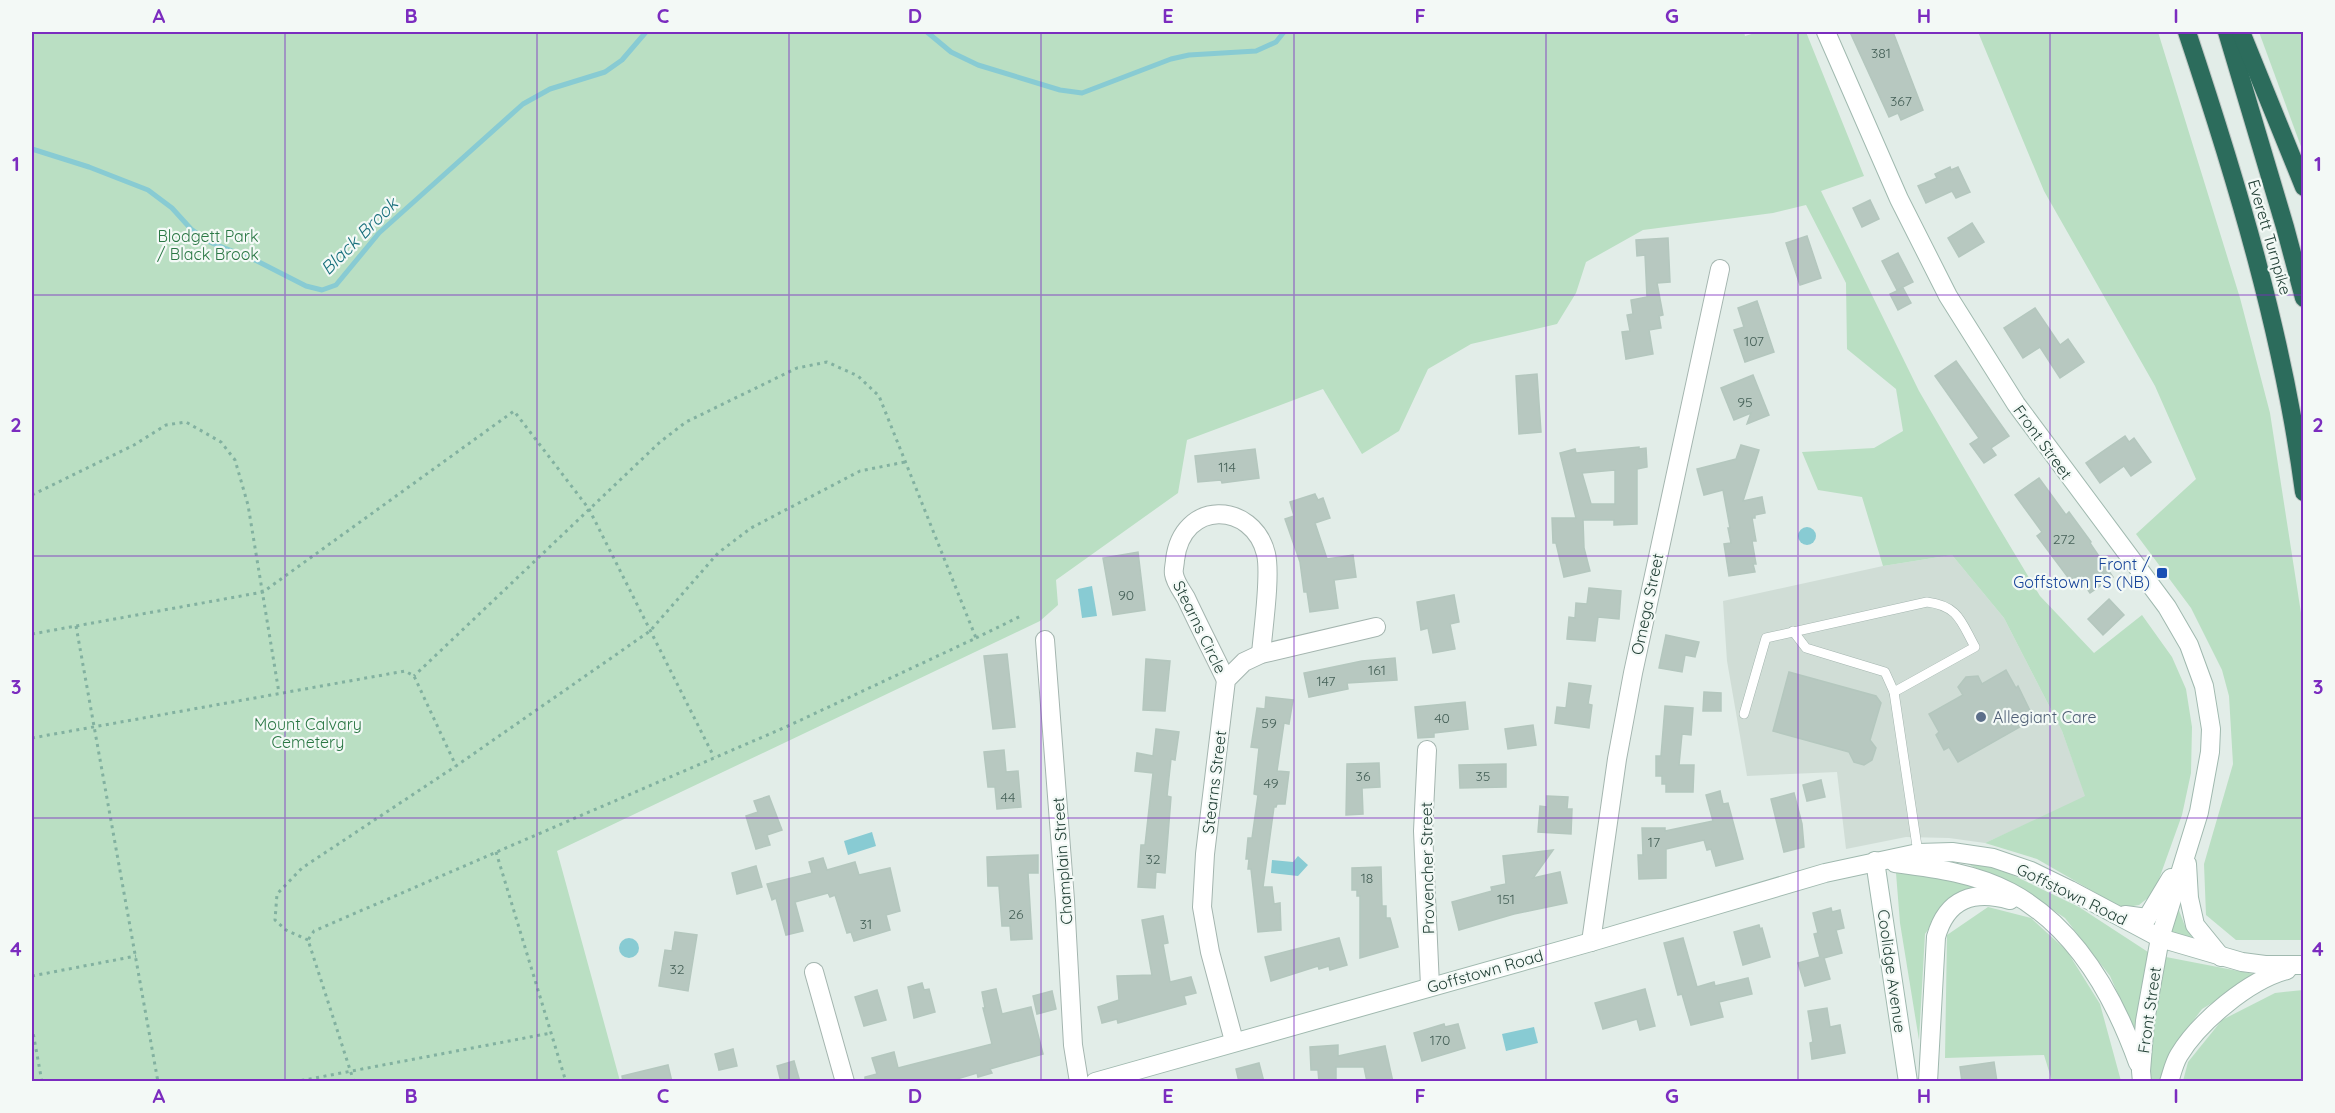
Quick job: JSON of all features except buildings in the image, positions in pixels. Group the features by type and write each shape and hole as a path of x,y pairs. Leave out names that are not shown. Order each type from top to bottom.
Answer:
{"highway":[{"name":"Everett Turnpike","path":"2187,32 2269,301 2304,492"},
{"name":"Everett Turnpike","path":"2227,32 2304,298"},
{"path":"2241,32 2304,187"}],"main road":[{"name":"Front Street","path":"1826,32 1885,170 1921,247 1948,296 2016,404 2167,607 2189,645 2204,686 2211,729 2205,782 2160,939 2145,1022 2142,1076"},
{"name":"Omega Street","path":"1592,942 1617,759 1632,673 1720,268"},
{"name":"Stearns Circle","path":"1227,680 1174,574 1177,549 1186,530 1200,517 1224,514 1240,519 1257,534 1266,554 1267,577 1261,654"},
{"path":"1227,680 1244,662 1261,654 1376,627"},
{"name":"Champlain Street","path":"1045,640 1065,889 1072,1045 1079,1082"},
{"name":"Stearns Street","path":"1227,680 1205,854 1202,908 1210,952 1234,1041"},
{"name":"Provencher Street","path":"1427,750 1423,831 1430,986"},
{"name":"Goffstown Road","path":"1099,1081 1234,1041 1592,942 1825,873 1918,853 1952,852 1993,858 2031,871 2160,939 2221,957 2265,965 2304,965"},
{"path":"2186,854 2189,898 2195,925 2221,957"},
{"path":"2113,914 2147,918 2186,854"},
{"name":"Goffstown Road","path":"1875,861 1920,866 1979,879 2010,892 2037,910 2069,939 2107,992 2126,1028 2142,1076"},
{"name":"Coolidge Avenue","path":"1875,861 1908,1082"},
{"path":"1928,1082 1935,951 1940,924 1950,909 1962,900 1976,895 2008,900 2037,910"},
{"path":"2169,1082 2178,1056 2205,1024 2254,984 2273,974 2304,965"},
{"path":"814,972 845,1082"}],"lane":[{"path":"1744,714 1766,639 1928,602 1943,604 1958,615 1975,647 1893,692"},
{"path":"1793,632 1806,648 1885,672 1893,692 1918,853"}],"path":[{"path":"414,676 660,442 686,422 797,368 827,362 858,376 879,396 975,638"},
{"path":"32,634 263,592 514,411 589,509 714,758"},
{"path":"32,495 134,445 166,425 186,422 221,442 235,460 248,505 279,693"},
{"path":"354,1082 308,940 286,930 276,920 277,894 302,868 456,766 650,631 718,553 751,528 860,471 905,462"},
{"path":"308,940 314,931 788,726 1023,615"},
{"path":"76,626 158,1082"},
{"path":"32,738 405,671 414,676 456,766"},
{"path":"496,852 566,1082"},
{"path":"32,976 136,956"},
{"path":"32,1027 42,1082"},
{"path":"294,1082 551,1033"}],"shaded area":[{"path":"1952,555 2004,618 2062,731 2086,797 1985,843 1949,838 1906,837 1846,849 1837,772 1747,776 1727,661 1723,601 1883,566"}],"green space":[{"path":"32,32 1744,32 1745,36 1758,32 1806,32 1864,176 1821,191 1919,391 2040,596 2094,653 2142,615 2172,657 2186,689 2192,727 2191,773 2182,815 2154,893 2139,905 2122,908 2037,859 1985,843 2085,796 2062,731 2004,618 1952,555 1883,566 1862,497 1818,490 1802,452 1874,448 1903,431 1896,389 1847,349 1846,283 1806,205 1773,213 1643,230 1586,262 1576,293 1557,324 1471,344 1428,369 1399,431 1362,454 1323,389 1187,440 1178,493 1056,580 1058,605 1040,621 557,851 620,1081 32,1081"},
{"path":"1978,32 2158,32 2240,298 2270,413 2301,613 2304,659 2303,940 2236,940 2206,915 2204,864 2233,764 2229,696 2222,670 2191,608 2136,534 2196,479 2155,386 2044,191"},
{"path":"2259,32 2303,32 2303,152"},
{"path":"1959,860 2000,869 2079,907 2148,952 2135,1032 2110,976 2065,918 2021,889"},
{"path":"1896,873 1939,877 1981,888 1949,900 1925,934 1919,1040 1900,923"},
{"path":"1988,907 2031,918 2067,951 2100,1004 2121,1081 2052,1081 2044,1055 1945,1058 1947,935"},
{"path":"2178,908 2185,926 2195,942 2171,934"},
{"path":"2166,957 2259,975 2202,1009 2172,1049 2161,1081 2150,1082 2151,1035"},
{"path":"2303,990 2303,1081 2183,1081 2188,1062 2222,1020 2275,993"}],"water":[{"path":"1803,527 1811,527 1816,532 1814,543 1803,545 1798,540 1798,532"},
{"path":"1092,586 1097,616 1082,618 1078,589"},
{"path":"872,832 876,846 848,855 844,841"},
{"path":"1298,856 1308,865 1298,876 1271,873 1272,860 1293,862"},
{"path":"629,938 636,941 639,948 636,955 629,958 622,955 619,948 622,941"},
{"path":"1534,1027 1538,1043 1506,1051 1502,1034"}],"waterway":[{"name":"Black Brook","path":"32,149 89,167 148,190 172,208 191,229 207,241 257,261 306,286 322,290 336,285 379,233 523,104 550,89 605,72 622,60 646,32"},
{"name":"Black Brook","path":"927,32 951,52 978,65 1060,90 1082,93 1171,59 1189,55 1256,51 1276,42 1284,32"}],"place":[{"name":"Front / Goffstown FS (NB)","path":"2162,573"},
{"name":"Allegiant Care","path":"1981,717"}],"park label":[{"name":"Blodgett Park / Black Brook","path":"208,245"},
{"name":"Mount Calvary Cemetery","path":"308,733"}]}
